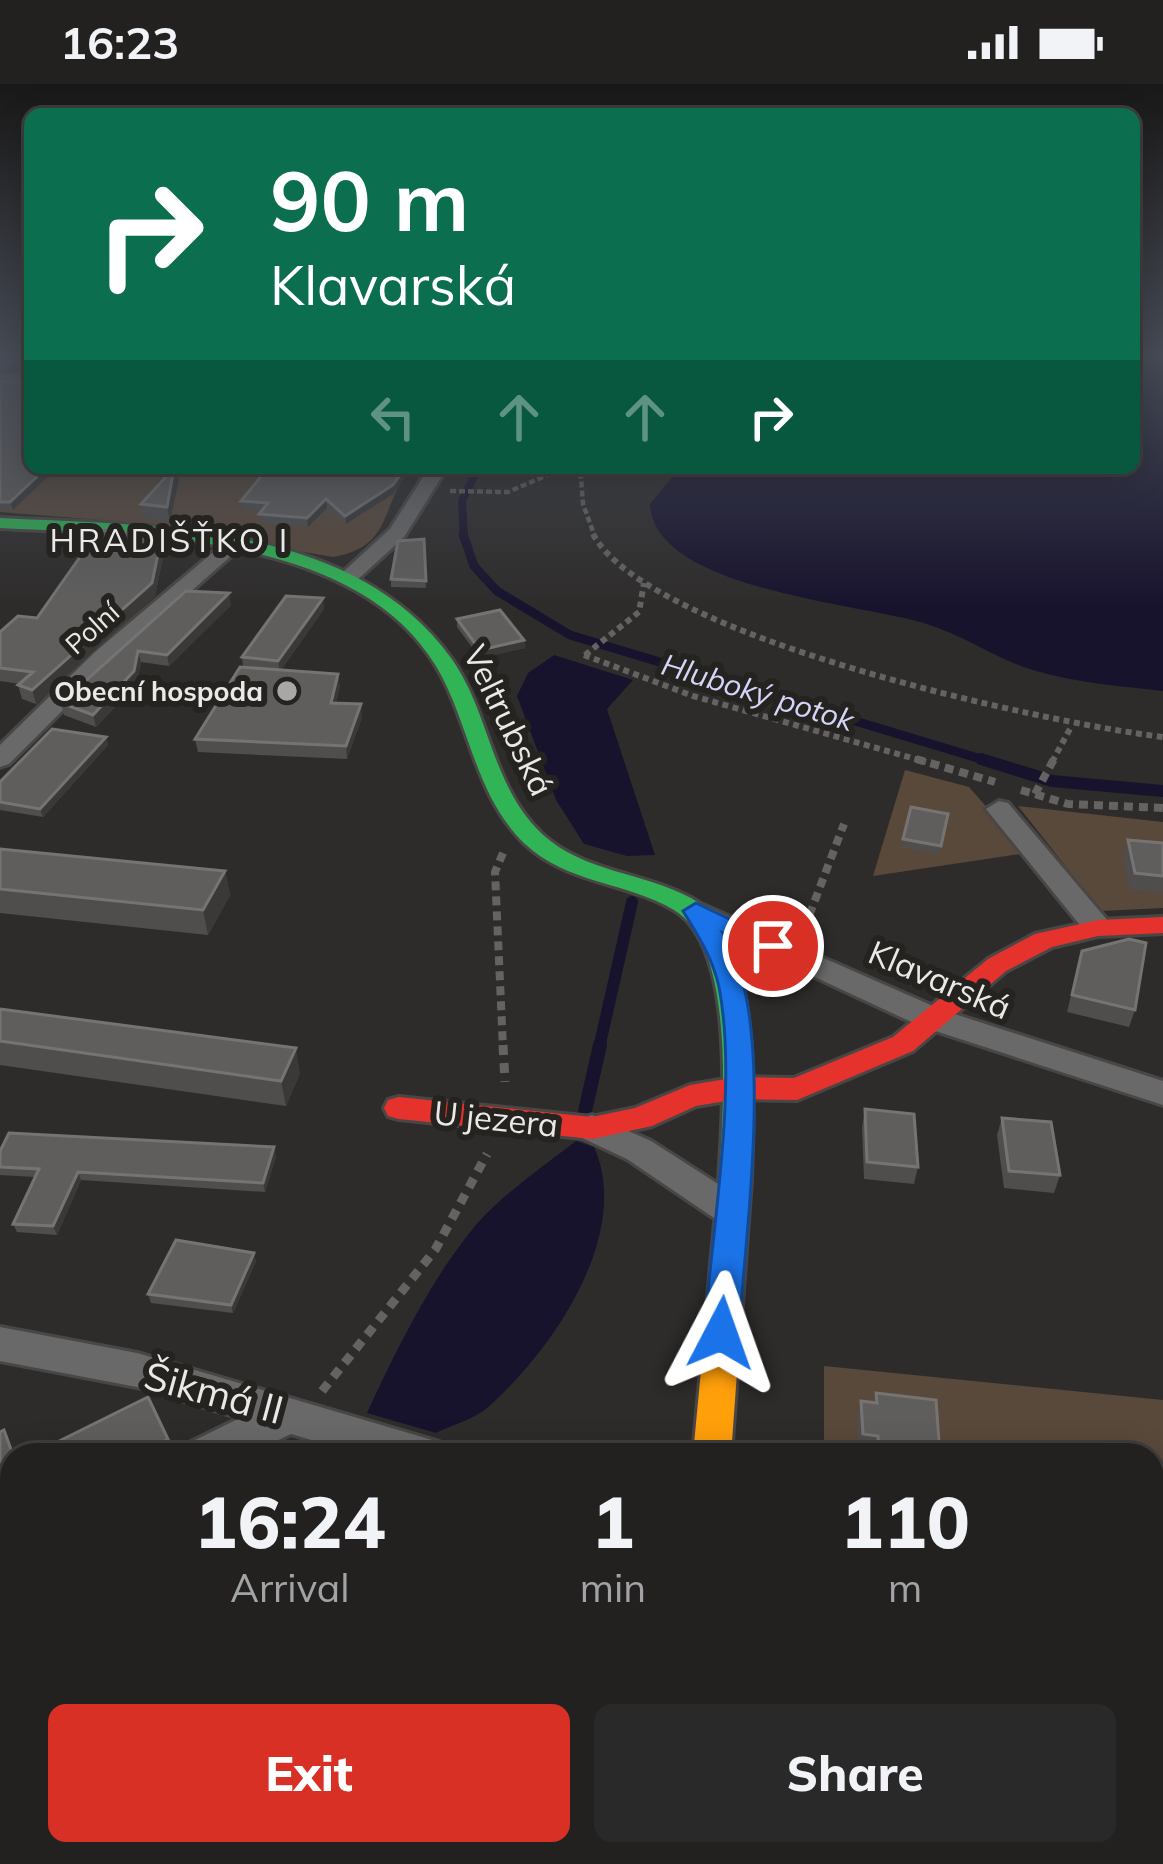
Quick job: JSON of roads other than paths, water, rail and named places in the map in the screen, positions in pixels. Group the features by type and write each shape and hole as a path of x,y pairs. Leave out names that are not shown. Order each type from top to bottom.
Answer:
{"street":[{"path":"349,577 397,533 433,474"},
{"name":"Veltrubská","path":"0,523 134,532 306,562 349,577 398,609 433,646 462,693 504,798 535,842 563,860 696,911"},
{"name":"Polní","path":"0,759 103,657 230,548"},
{"path":"999,809 1098,928"},
{"path":"696,911 720,949 733,988 738,1088 713,1443"},
{"name":"Klavarská","path":"696,911 931,1018 1163,1093"},
{"name":"U jezera","path":"399,1108 592,1128 641,1118 690,1096 738,1088 797,1089 903,1044 997,965 1044,940 1098,928 1163,926"},
{"name":"U jezera","path":"592,1128 639,1150 730,1210"},
{"name":"Šikmá II","path":"0,1344 137,1370 386,1443"},
{"path":"231,1443 292,1413"}],"waterway":[{"name":"Hluboký potok","path":"464,537 462,501 475,474"},
{"name":"Hluboký potok","path":"464,537 474,566 497,591 570,635 991,762"},
{"name":"Hluboký potok","path":"981,759 1052,781 1163,791"},
{"path":"599,1048 632,902"},
{"path":"585,1111 600,1045"}],"place":[{"name":"Obecní hospoda","path":"287,691"}],"district":[{"name":"HRADIŠŤKO I","path":"170,539"}]}
